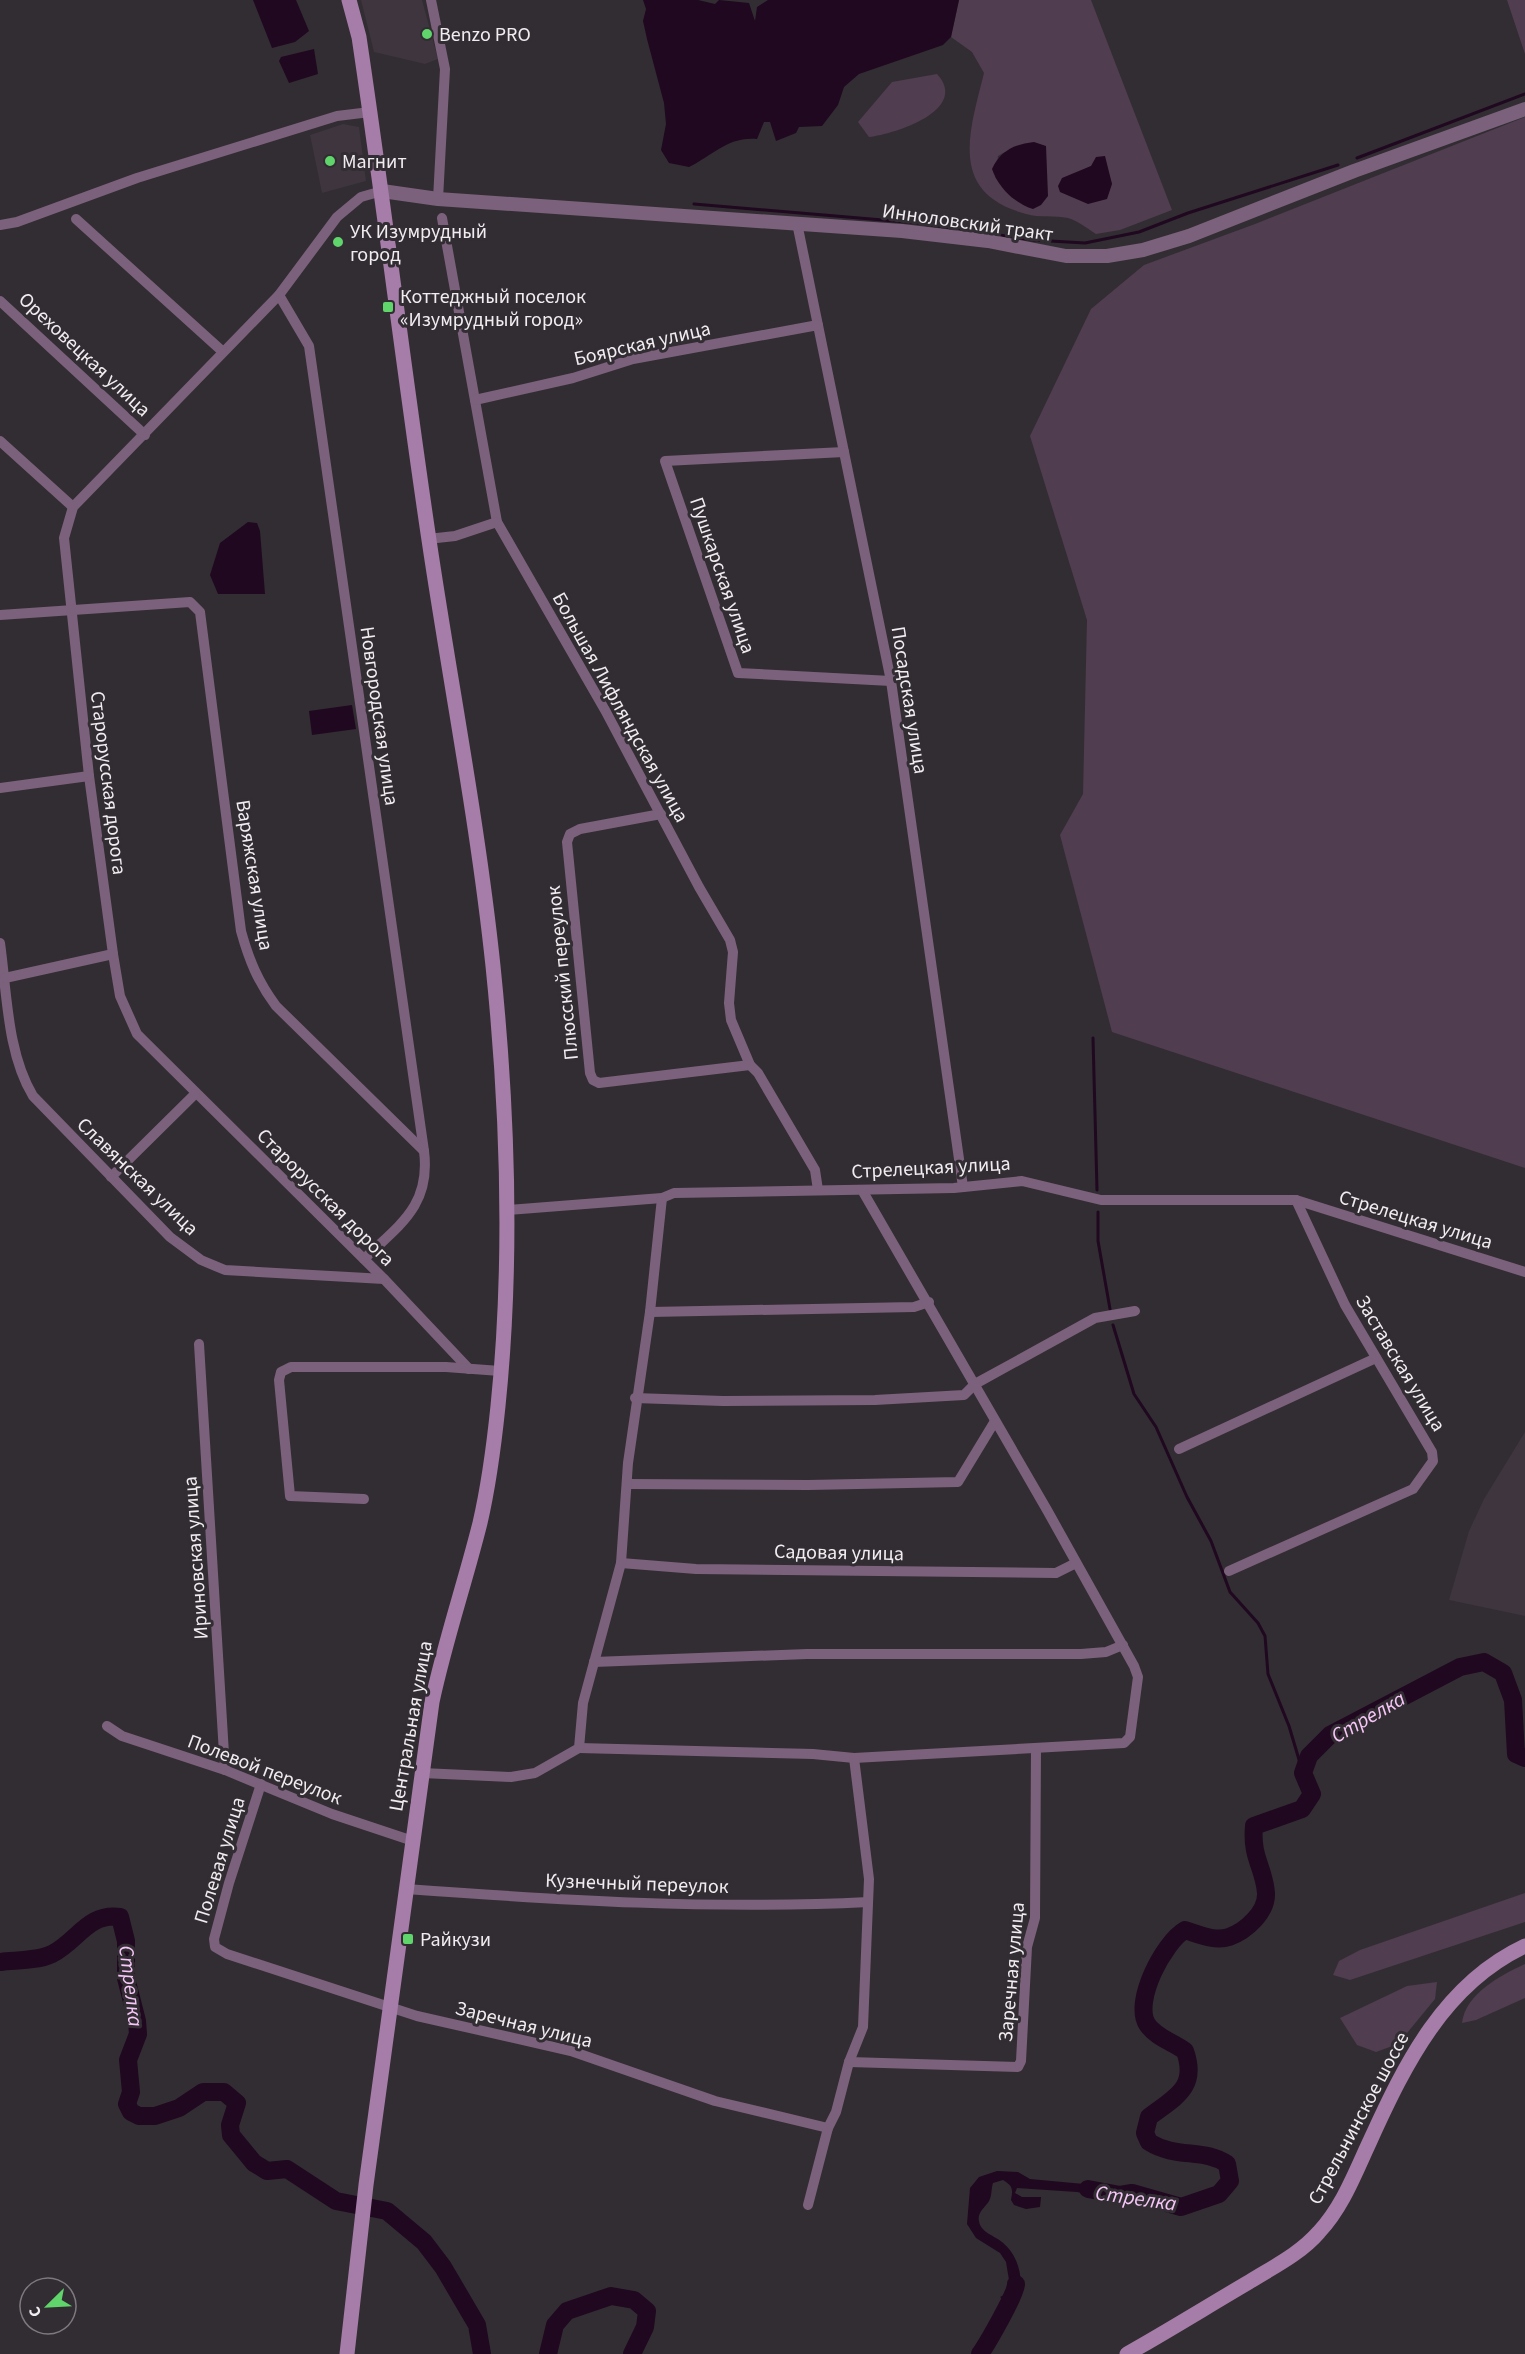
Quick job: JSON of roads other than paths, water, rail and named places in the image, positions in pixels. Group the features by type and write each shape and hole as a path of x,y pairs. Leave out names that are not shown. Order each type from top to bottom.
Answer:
{"main road":[{"name":"Центральная улица","path":"346,2354 366,2186 432,1702 444,1648 480,1522 491,1462 500,1371 508,1210 503,1086 493,965 477,843 429,539 359,37 349,0"},
{"name":"Стрельнинское шоссе","path":"1127,2354 1290,2257 1319,2232 1342,2202 1383,2112 1423,2037 1452,2000 1481,1972 1525,1946"}],"street":[{"path":"431,0 446,69 438,199"},
{"name":"Инноловский тракт","path":"382,191 438,199 902,231 988,241 1066,256 1107,256 1143,250 1189,236 1354,171 1525,109"},
{"path":"0,225 16,222 137,178 337,116 370,112"},
{"name":"Старорусская дорога","path":"382,191 361,197 337,217 279,295 222,351 145,435 73,507 64,538 89,776 112,954 120,996 137,1034 384,1279 469,1369"},
{"path":"76,219 222,351"},
{"name":"Большая Лифляндская улица","path":"442,219 497,522 604,710 730,940 733,952 729,1003 731,1020 750,1065 758,1073 815,1170 819,1190"},
{"name":"Посадская улица","path":"797,223 891,681 963,1187"},
{"name":"Новгородская улица","path":"279,295 309,346 424,1151"},
{"name":"Ореховецкая улица","path":"0,301 145,435"},
{"name":"Боярская улица","path":"475,400 573,378 633,359 818,325"},
{"path":"0,441 73,507"},
{"name":"Пушкарская улица","path":"844,452 665,461 738,673 891,681"},
{"path":"429,539 455,536 497,522"},
{"name":"Варяжская улица","path":"70,610 190,602 200,612 241,931 250,965 260,985 276,1006 424,1151"},
{"path":"0,615 70,610"},
{"path":"0,788 89,776"},
{"name":"Плюсский переулок","path":"661,814 580,829 570,834 567,842 591,1073 594,1080 599,1083 750,1065"},
{"name":"Славянская улица","path":"0,943 11,1028 23,1080 33,1096 170,1238 201,1260 225,1270 384,1279"},
{"path":"5,978 112,954"},
{"path":"111,1176 195,1094"},
{"path":"364,1259 409,1216 417,1204 424,1186 424,1151"},
{"name":"Стрелецкая улица","path":"508,1210 662,1198 674,1192 963,1187 1023,1181 1101,1200 1296,1200 1525,1272"},
{"path":"422,1773 511,1777 535,1773 579,1748 813,1754 854,1758 1124,1743 1130,1737 1138,1677 1123,1645 929,1302 862,1190"},
{"path":"579,1748 583,1703 621,1563 635,1398 650,1312 662,1198"},
{"name":"Заставская улица","path":"1229,1571 1413,1489 1433,1461 1432,1452 1345,1305 1296,1200"},
{"path":"650,1312 914,1307 929,1302"},
{"path":"635,1398 723,1401 875,1400 964,1395 975,1384 1095,1318 1135,1311"},
{"name":"Ириновская улица","path":"199,1344 225,1770"},
{"path":"1179,1449 1376,1358"},
{"path":"364,1499 290,1497 280,1401 281,1372 291,1367 500,1371"},
{"path":"627,1484 808,1485 958,1482 995,1421"},
{"name":"Садовая улица","path":"621,1563 696,1569 1056,1573 1076,1563"},
{"path":"594,1662 807,1654 1081,1654 1106,1652 1123,1645"},
{"name":"Полевой переулок","path":"107,1726 122,1736 225,1770 332,1814 413,1841"},
{"name":"Заречная улица","path":"850,2060 1018,2067 1021,2061 1027,1947 1035,1918 1036,1748"},
{"path":"808,2205 827,2130 836,2112 850,2060 863,2027 869,1879 854,1758"},
{"name":"Полевая улица","path":"215,1947 214,1939 229,1882 261,1784"},
{"name":"Кузнечный переулок","path":"406,1888 529,1898 786,1906 868,1902"},
{"name":"Заречная улица","path":"215,1947 227,1954 390,2008 571,2051 715,2101 827,2130"}],"waterway":[{"path":"1357,158 1525,94"},
{"path":"694,204 918,223 1033,240 1085,243 1139,232 1188,213 1338,165"},
{"path":"1093,1038 1097,1190"},
{"path":"1098,1212 1098,1241 1110,1309"},
{"path":"1113,1325 1134,1394 1156,1427 1187,1497 1211,1541 1230,1592 1258,1623 1265,1636 1268,1674 1289,1726 1303,1773"},
{"name":"Стрелка","path":"1088,2189 1120,2195 1132,2193 1181,2207 1219,2194 1230,2181 1227,2164 1209,2156 1159,2147 1149,2142 1145,2133 1149,2117 1182,2090 1189,2074 1185,2051 1159,2036 1147,2024 1144,2014 1147,1987 1160,1959 1185,1930 1218,1939 1229,1937 1242,1930 1259,1914 1266,1893 1254,1846 1254,1826 1302,1809 1312,1794 1303,1773 1309,1756 1330,1735 1460,1667 1484,1662 1503,1673 1513,1700 1516,1754 1525,1758"},
{"name":"Стрелка","path":"0,1962 33,1959 52,1954 91,1923 99,1919 120,1917 126,1941 126,1978 138,2034 128,2060 131,2092 127,2104 131,2112 139,2116 155,2116 179,2108 203,2092 224,2092 237,2103 230,2125 231,2135 254,2163 267,2171 287,2169 336,2201 387,2211 424,2242 443,2267 477,2325 482,2354"},
{"name":"Стрелка","path":"980,2354 1006,2308 1016,2284"},
{"name":"Стрелка","path":"548,2354 555,2325 567,2311 611,2296 634,2300 647,2311 645,2327 632,2354"}],"place":[{"name":"Benzo PRO","path":"427,34"},
{"name":"Магнит","path":"330,161"},
{"name":"УК Изумрудный город","path":"338,242"},
{"name":"Коттеджный поселок «Изумрудный город»","path":"388,307"},
{"name":"Райкузи","path":"408,1939"}]}
